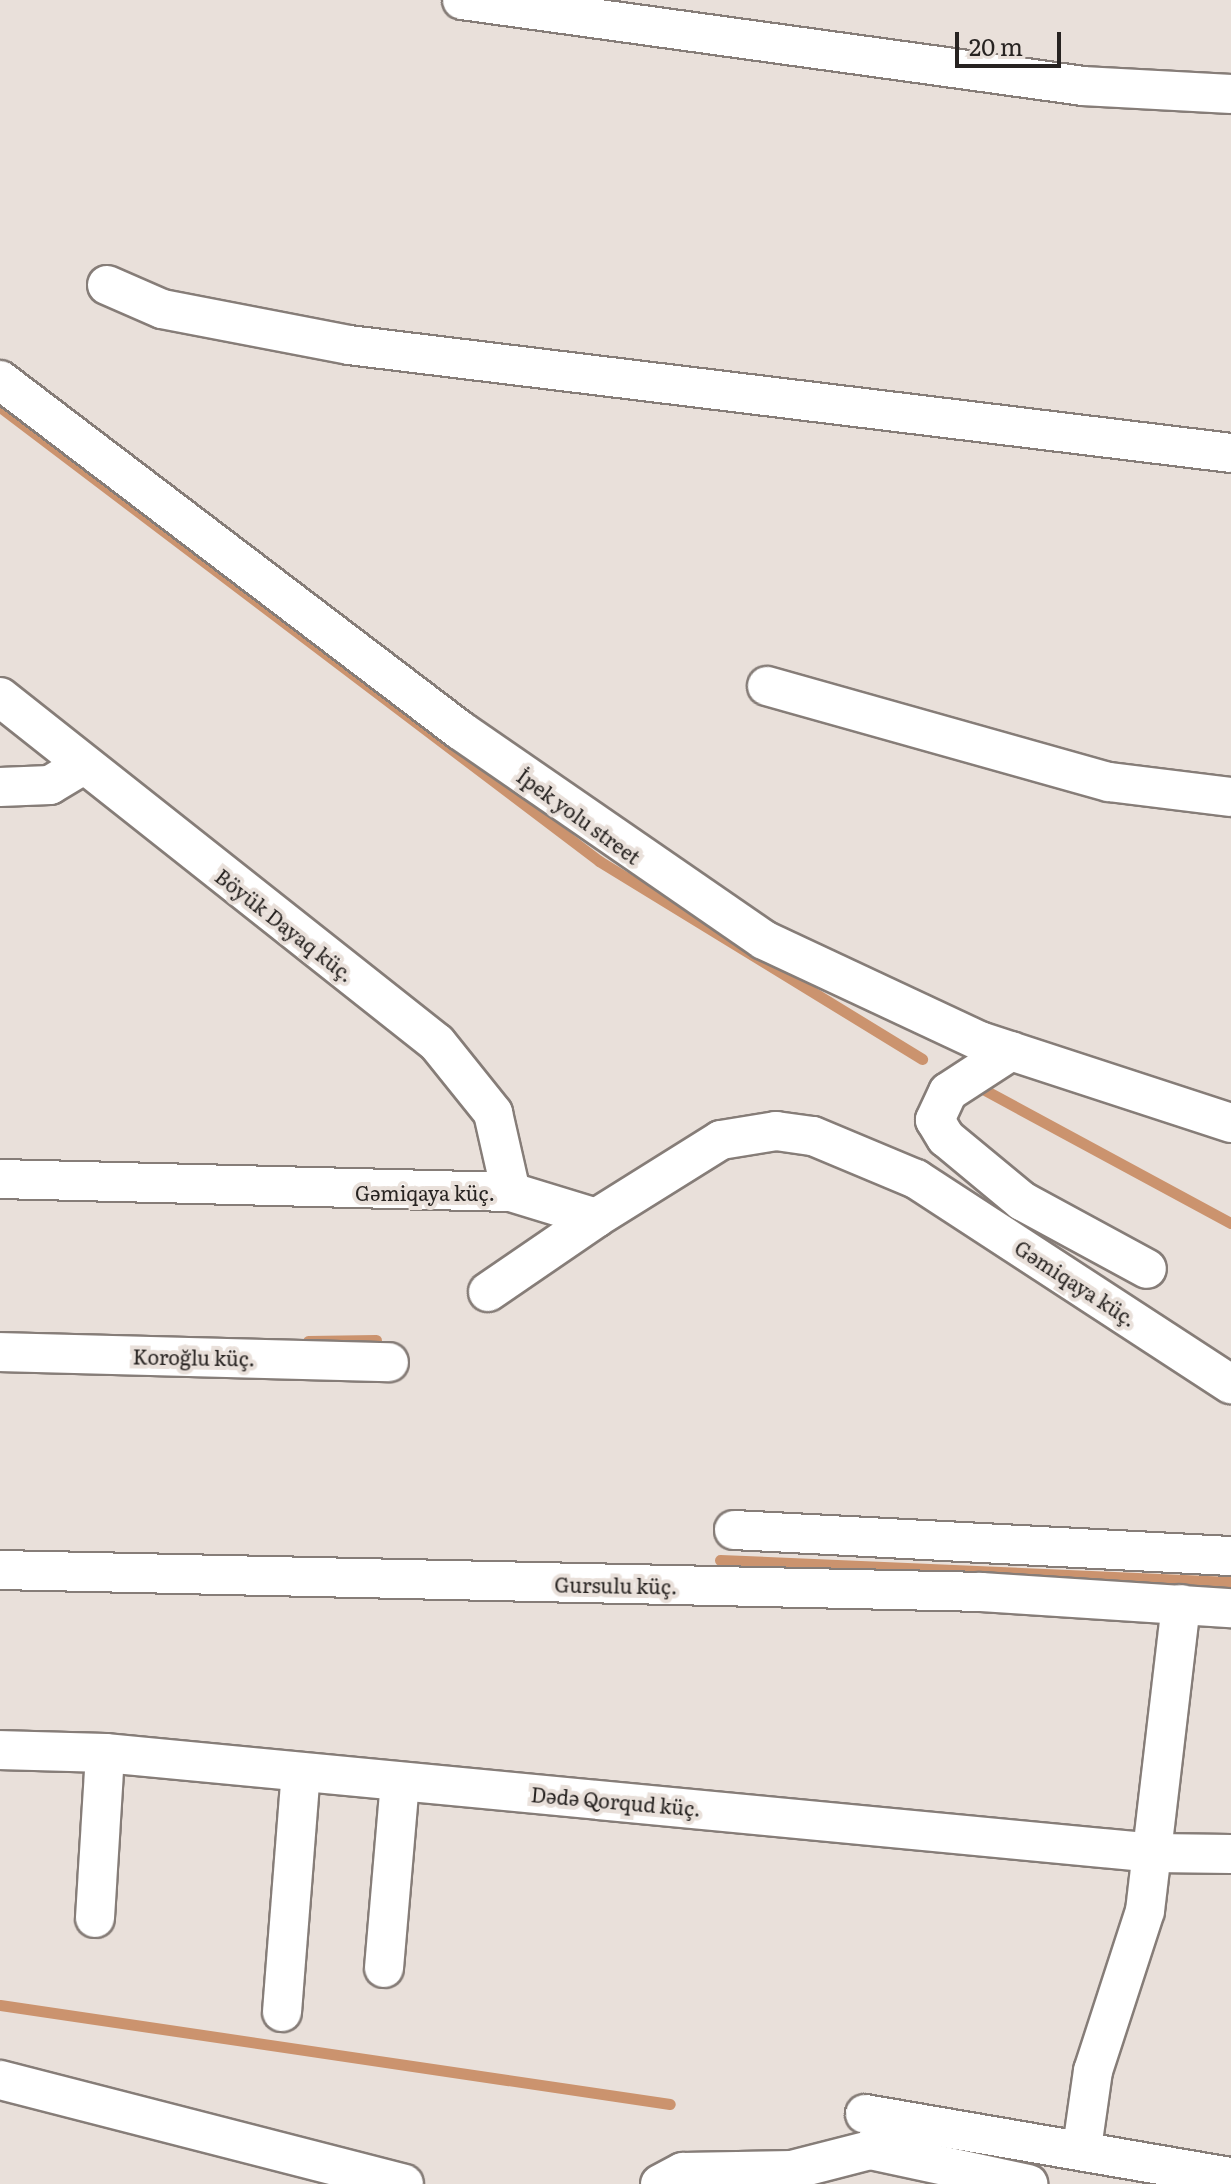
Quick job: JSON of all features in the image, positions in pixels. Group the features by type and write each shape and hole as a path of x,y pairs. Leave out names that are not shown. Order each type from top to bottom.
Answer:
{"street":[{"path":"462,0 665,14 1083,86 1231,94"},
{"path":"107,285 162,309 349,345 1231,453"},
{"name":"İpek yolu street","path":"0,380 636,858 788,953 1011,1051 1231,1123"},
{"path":"767,686 1109,782 1231,797"},
{"name":"Böyük Dayaq küç.","path":"0,697 80,767 437,1043 493,1113 511,1192"},
{"path":"0,787 50,785 80,767"},
{"path":"1011,1051 948,1092 935,1120 946,1138 1022,1201 1147,1269"},
{"name":"Gəmiqaya küç.","path":"0,1179 511,1192 596,1218 721,1140 776,1131 813,1136 916,1179 1231,1384"},
{"path":"488,1292 596,1218"},
{"name":"Koroğlu küç.","path":"0,1352 389,1362"},
{"path":"734,1530 1231,1556"},
{"name":"Gursulu küç.","path":"0,1570 981,1592 1231,1608"},
{"path":"1082,2148 1093,2071 1132,1964 1155,1853 1181,1604"},
{"name":"Dədə Qorqud küç.","path":"0,1750 105,1753 1155,1853 1231,1854"},
{"path":"95,1918 105,1753"},
{"path":"282,2012 301,1773"},
{"path":"384,1968 400,1782"},
{"path":"0,2080 404,2184"},
{"path":"865,2114 1007,2139 1082,2148 1231,2177"},
{"path":"988,2180 1007,2139"},
{"path":"660,2184 683,2172 792,2170 870,2150 988,2180 1028,2184"}],"waterway":[{"path":"0,407 599,861 922,1059"},
{"path":"981,1088 1231,1223"},
{"path":"308,1341 376,1340"},
{"path":"720,1560 1231,1582"},
{"path":"0,2005 670,2104"}]}
